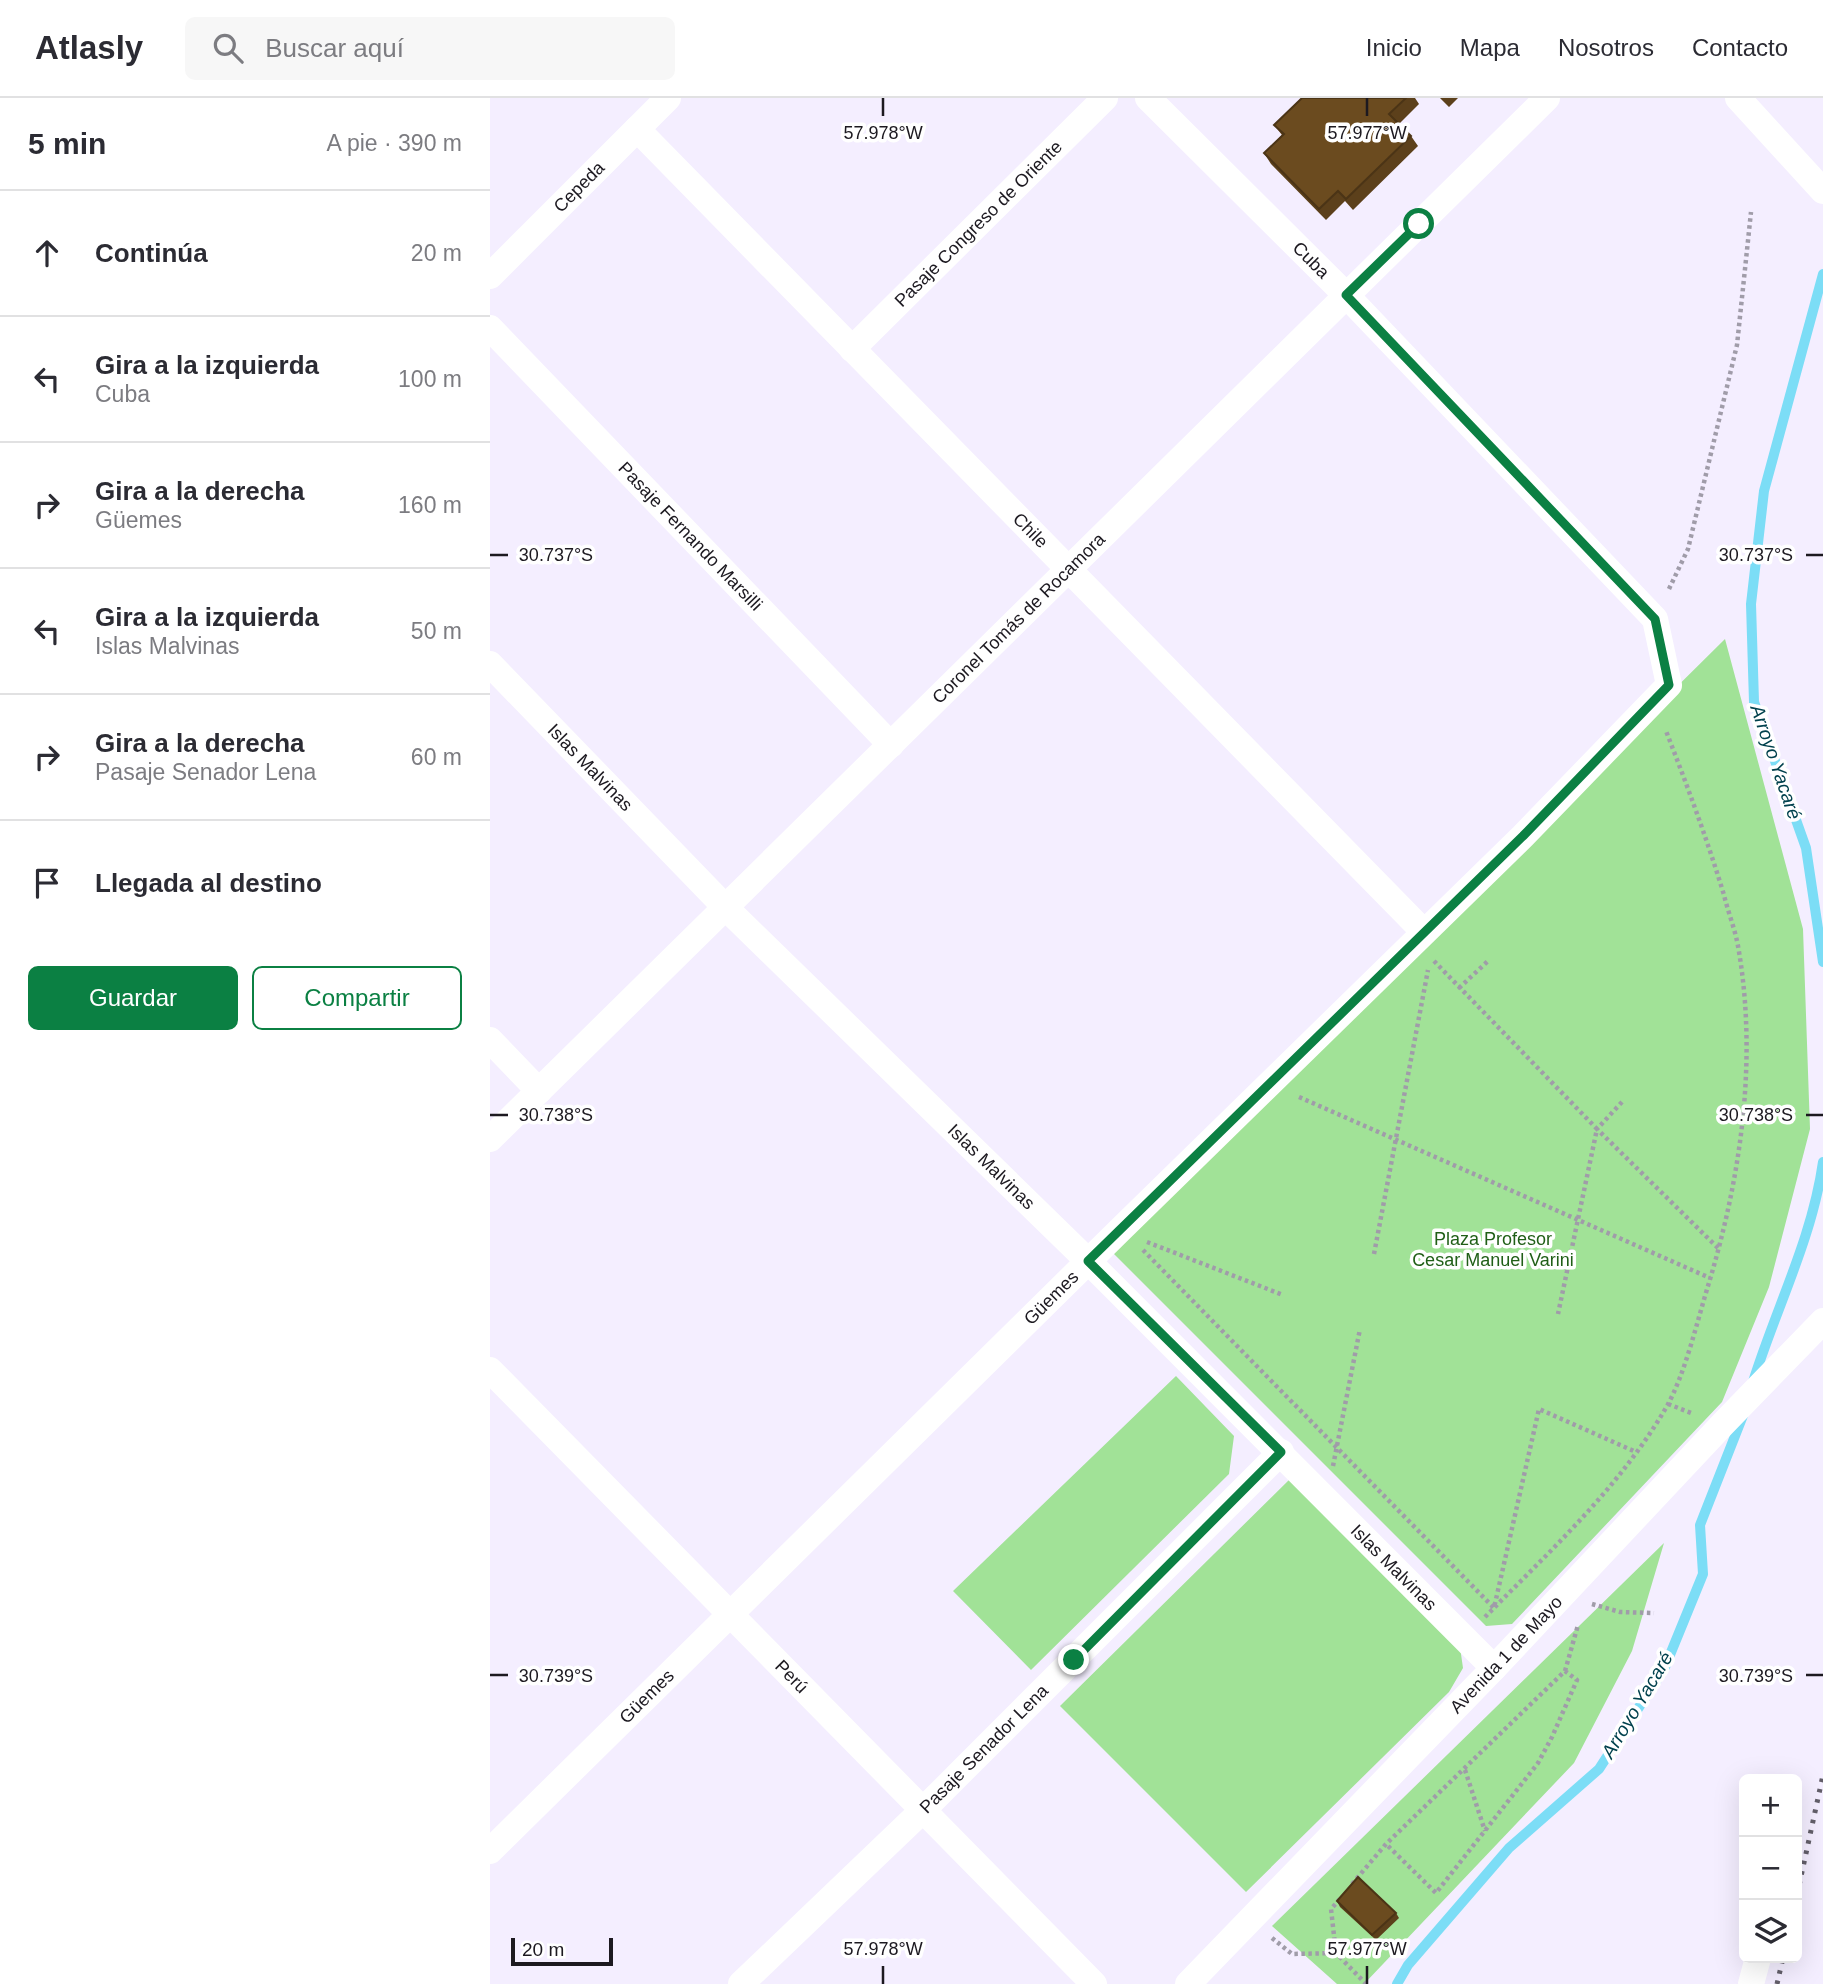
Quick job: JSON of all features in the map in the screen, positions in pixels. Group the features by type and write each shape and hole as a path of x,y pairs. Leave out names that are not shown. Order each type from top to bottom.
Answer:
{"street":[{"name":"Cepeda","path":"490,276 668,98"},
{"name":"Pasaje Congreso de Oriente","path":"852,349 1105,98"},
{"name":"Cuba","path":"1148,98 1346,295 1655,619"},
{"name":"Coronel Tomás de Rocamora","path":"490,1139 1547,98"},
{"path":"1738,98 1816,185"},
{"name":"Chile","path":"638,129 1424,932"},
{"name":"Pasaje Fernando Marsilli","path":"490,328 891,745"},
{"name":"Güemes","path":"490,1851 1523,836 1669,685 1655,619"},
{"name":"Islas Malvinas","path":"490,664 726,908 1088,1261 1494,1668"},
{"path":"490,1040 539,1091"},
{"name":"Avenida 1 de Mayo","path":"1188,1984 1494,1668 1823,1321"},
{"name":"Perú","path":"490,1370 1094,1984"},
{"name":"Pasaje Senador Lena","path":"741,1984 923,1810 1281,1452"},
{"path":"1751,1984 1757,1963"}],"path":[{"path":"1655,619 1688,549 1737,345 1751,212"},
{"path":"1464,1637 1621,1475 1668,1404 1689,1351 1719,1249 1735,1176 1744,1104 1746,1004 1738,944 1705,832 1665,728 1655,737"},
{"path":"1374,1254 1431,958 1597,1129 1719,1249"},
{"path":"1459,988 1488,961"},
{"path":"1306,1086 1297,1096 1710,1278"},
{"path":"1558,1314 1597,1129 1622,1102"},
{"path":"1122,1228 1151,1244 1283,1295"},
{"path":"1160,1234 1142,1251 1494,1608"},
{"path":"1326,1499 1360,1329"},
{"path":"1494,1608 1539,1409 1636,1452"},
{"path":"1585,1602 1619,1612 1654,1613"},
{"path":"1366,1984 1336,1953 1331,1909 1386,1844 1565,1671 1577,1680 1538,1763 1436,1893 1386,1844"},
{"path":"1465,1769 1485,1831"},
{"path":"1250,1920 1292,1954 1336,1953"}],"green space":[{"name":"Plaza Profesor Cesar Manuel Varini","path":"1725,639 1803,929 1810,1129 1769,1287 1722,1402 1512,1624 1486,1626 1109,1249"},
{"path":"1176,1376 1234,1436 1229,1474 1031,1670 953,1591"},
{"path":"1291,1478 1460,1647 1463,1668 1449,1692 1246,1892 1060,1706"},
{"path":"1664,1543 1632,1651 1574,1763 1364,1984 1337,1984 1272,1926"}],"building":[{"path":"1302,98 1406,98 1389,114 1411,136 1346,199 1338,191 1319,209 1264,153 1284,134 1274,125"},
{"path":"1358,1877 1396,1913 1372,1935 1337,1901"}],"waterway":[{"name":"Arroyo Yacaré","path":"1823,274 1764,491 1751,604 1754,702 1806,848 1823,962"},
{"name":"Arroyo Yacaré","path":"1752,1385 1802,1247 1818,1191 1823,1162"},
{"name":"Arroyo Yacaré","path":"1397,1984 1408,1965 1509,1848 1599,1769 1665,1667 1703,1574 1700,1525 1744,1413"}],"railway":[{"path":"1802,1872 1823,1775"},
{"path":"1777,1984 1782,1963"}],"route":[{"path":"1074,1660 1281,1452 1088,1261 1523,836 1669,685 1655,619 1346,295 1419,224"}]}
